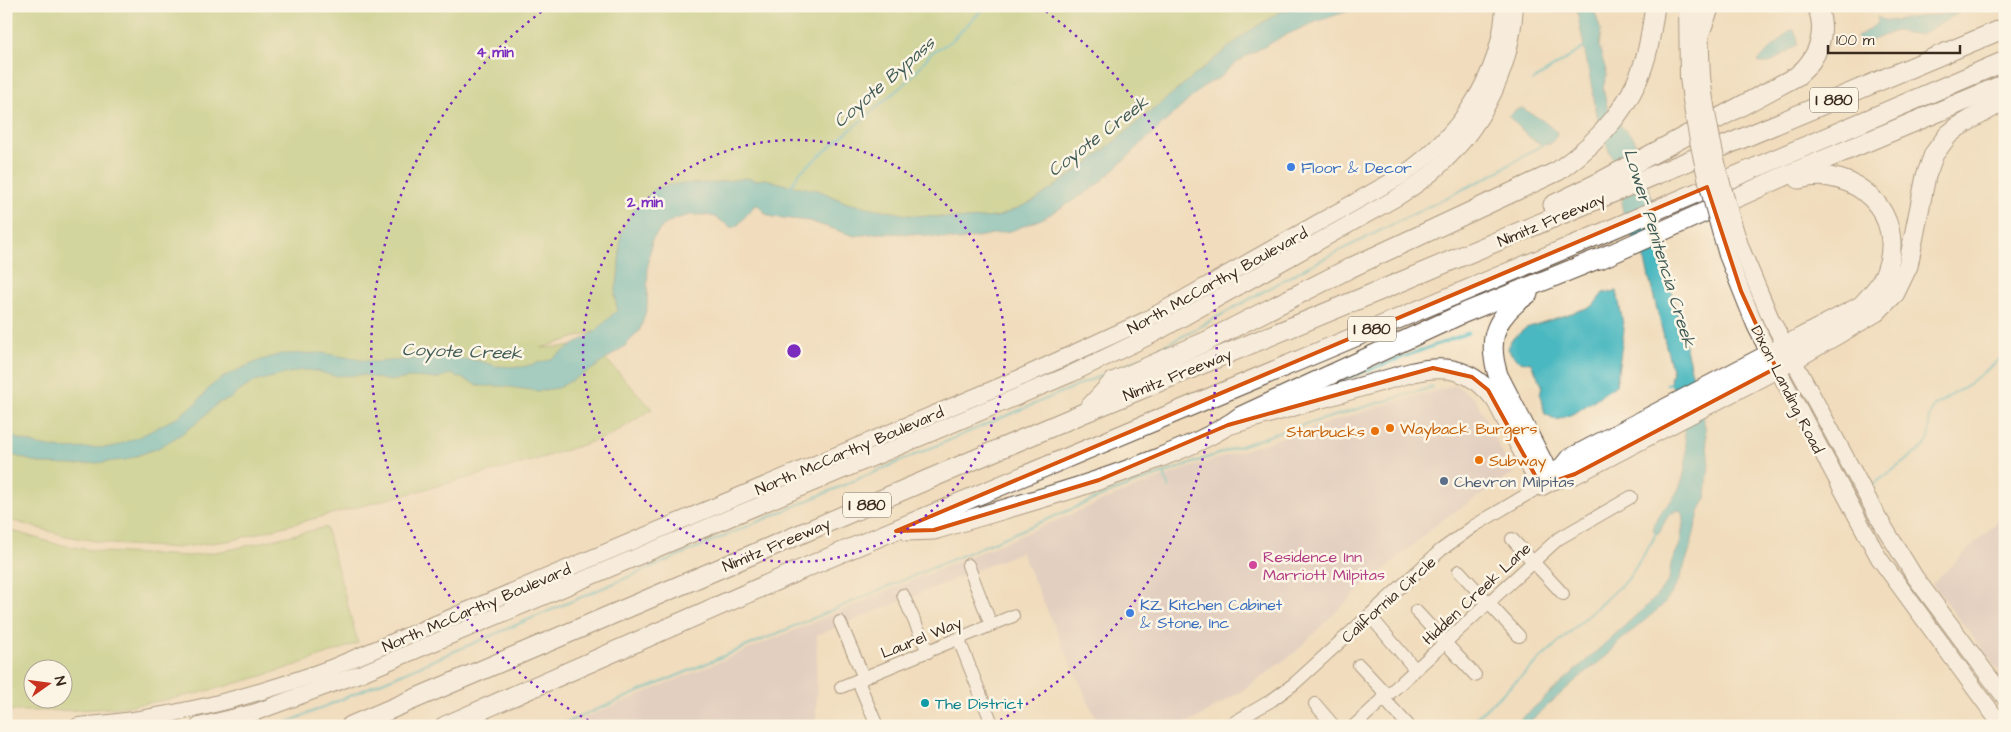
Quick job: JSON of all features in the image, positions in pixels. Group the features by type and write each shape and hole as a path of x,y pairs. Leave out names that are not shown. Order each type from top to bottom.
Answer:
{"highway":[{"path":"1086,412 1113,382 1207,341 1350,268 1558,171 1582,154 1604,133 1624,106 1638,80 1648,49 1655,6"},
{"path":"1699,34 1710,6"},
{"path":"1594,193 1656,152 1779,87 1804,70 1812,61 1820,42 1821,22 1816,6"},
{"name":"Nimitz Freeway","path":"351,726 1086,412 1386,288 1594,193 1662,172 2005,28"},
{"name":"Nimitz Freeway","path":"446,726 805,568 1605,232 2005,61"},
{"path":"1740,198 1785,176 2005,84"},
{"path":"1790,353 1866,320 1895,293 1908,266 1926,176 1934,154 1948,135 1958,127 2005,100"},
{"path":"1547,483 1498,375 1493,357 1493,337 1499,321 1512,305 1528,294 1610,254 1740,198 1800,178 1820,175 1830,176 1852,183 1863,190 1879,207 1888,227 1890,239 1889,262 1874,292 1861,306 1790,353"},
{"path":"1228,426 1241,416 1309,383 1464,313 1610,254"},
{"name":"California Circle","path":"1547,483 1569,459 1661,421 1790,353"},
{"path":"896,531 934,530 1098,480 1192,444 1228,426 1413,372 1434,368 1453,370 1472,377 1488,390 1547,483"}],"main road":[{"name":"Dixon Landing Road","path":"1687,6 1695,77"},
{"name":"Dixon Landing Road","path":"1699,6 1694,123 1702,168 1734,252 1755,325 1879,558 2002,726"},
{"name":"North McCarthy Boulevard","path":"78,726 136,720 195,710 279,687 356,658 719,513 938,421 1242,276 1402,176 1434,151 1462,120 1484,84 1495,56 1509,8"},
{"name":"Dixon Landing Road","path":"1734,252 1878,517 1916,577 2005,698"},
{"name":"North McCarthy Boulevard","path":"199,726 256,712 336,684 719,513"}],"street":[{"name":"California Circle","path":"1228,726 1272,700 1295,682 1462,534 1547,483"},
{"name":"Hidden Creek Lane","path":"1354,726 1558,539 1630,497"},
{"path":"1512,539 1562,594"},
{"path":"968,565 992,626"},
{"path":"1459,571 1519,636"},
{"path":"903,595 928,652"},
{"path":"1416,611 1475,675"},
{"name":"Laurel Way","path":"841,687 959,640 1013,616"},
{"path":"1370,616 1415,669"},
{"path":"840,622 877,726"},
{"path":"959,640 993,726"},
{"path":"1359,665 1409,726"},
{"path":"1315,704 1334,726"}],"highlighted area":[{"path":"1707,187 1741,291 1776,368 1575,474 1541,486 1488,390 1472,377 1433,368 1228,425 1099,480 934,530 896,531"}],"shaded area":[{"path":"1456,385 1476,400 1513,474 1442,520 1348,600 1294,653 1243,690 1195,720 1173,726 1099,726 1021,552 817,635 816,726 566,726 1171,474 1394,402"},
{"path":"2005,515 2005,679 1932,584"}],"green space":[{"path":"6,6 1300,6 1279,12 1245,34 1088,163 1034,201 997,217 968,219 908,215 847,203 818,190 786,185 766,179 746,178 712,183 621,234 615,295 617,310 596,331 541,348 593,345 652,409 610,436 535,460 233,540 177,548 112,544 66,536 6,519"},
{"path":"326,527 358,643 300,664 211,690 151,703 106,708 72,710 72,660 22,660 22,710 63,710 6,711 6,529 56,544 103,552 190,556 233,549"}],"water":[{"path":"1300,6 1385,6 1371,10 1351,10 1313,23 1245,57 1221,77 1204,86 1094,188 1044,218 1011,231 959,240 915,234 879,233 854,236 809,221 773,217 766,214 758,205 754,206 739,224 732,228 715,217 706,215 690,215 673,220 662,227 652,240 648,264 647,308 640,330 625,346 594,368 558,388 538,391 502,386 480,386 451,374 435,379 417,377 389,381 364,375 334,376 316,371 301,370 254,382 230,399 218,403 197,423 180,435 158,448 125,460 77,465 42,464 6,453 6,435 38,445 62,449 113,447 143,435 179,416 195,404 212,385 227,375 258,361 281,354 322,353 374,362 443,357 480,361 496,366 522,367 549,360 596,331 617,310 615,295 621,234 632,211 656,188 675,184 712,183 746,178 766,179 786,185 818,190 847,203 908,215 968,219 997,217 1034,201 1088,163 1245,34 1279,12"},
{"path":"1576,6 1593,6 1601,31 1599,46 1607,75 1603,88 1609,115 1634,138 1658,219 1666,268 1705,426 1709,464 1706,499 1700,509 1689,553 1679,580 1662,606 1525,726 1511,726 1528,713 1654,599 1669,580 1671,563 1680,544 1684,516 1679,510 1667,518 1660,532 1657,534 1653,530 1659,514 1675,495 1682,481 1685,467 1685,437 1670,378 1673,374 1645,261 1625,223 1622,207 1623,188 1617,165 1609,151 1599,125"},
{"path":"1960,12 1921,35 1895,31 1861,45 1857,37 1878,23 1877,17 1887,21"},
{"path":"1790,30 1794,30 1797,36 1797,45 1770,63 1759,63 1758,61"},
{"path":"1522,108 1557,132 1556,137 1550,144 1542,145 1529,137 1508,116"},
{"path":"1617,291 1624,330 1616,385 1575,413 1557,420 1545,414 1540,395 1542,385 1531,363 1515,358 1510,352 1508,349 1511,340 1526,328 1593,306 1603,293"}],"waterway":[{"name":"Coyote Bypass","path":"790,188 799,173 909,80 931,53 950,42 986,6"},
{"path":"1532,81 1585,47"},
{"path":"279,726 1121,367 1187,334 1307,267 1492,175 1544,144"},
{"path":"1334,383 1468,333"},
{"path":"1870,487 1924,447 1929,439 1929,418 1934,406 1969,384 2005,355"},
{"path":"1667,385 1675,383"},
{"path":"558,726 1119,489 1283,431 1433,387"},
{"path":"1165,473 1169,488"},
{"name":"Lower Penitencia Creek","path":"1467,726 1628,579 1653,540 1656,531"}],"place":[{"name":"Floor & Decor","path":"1291,167"},
{"name":"Wayback Burgers","path":"1390,428"},
{"name":"Starbucks","path":"1375,431"},
{"name":"Subway","path":"1479,460"},
{"name":"Chevron Milpitas","path":"1444,481"},
{"name":"Residence Inn Marriott Milpitas","path":"1253,565"},
{"name":"KZ Kitchen Cabinet & Stone, Inc","path":"1130,613"},
{"name":"The District","path":"925,703"}],"water label":[{"name":"Coyote Creek","path":"1098,136"},
{"name":"Coyote Creek","path":"462,351"}]}
